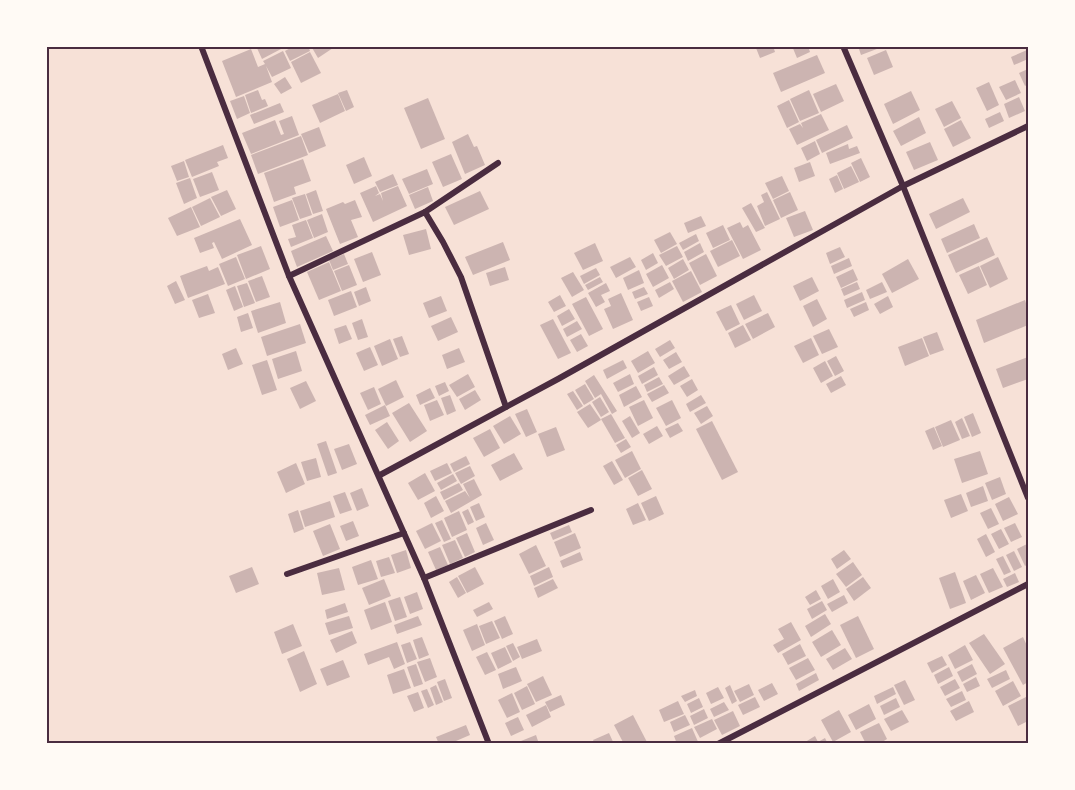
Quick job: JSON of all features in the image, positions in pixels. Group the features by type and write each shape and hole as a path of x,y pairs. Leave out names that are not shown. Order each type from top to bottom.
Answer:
{"street":[{"path":"843,46 903,186 1029,498"},
{"path":"202,47 289,276 372,462 380,475 424,578 489,744"},
{"path":"380,475 903,186 1029,126"},
{"path":"289,276 425,212 498,163"},
{"path":"425,212 460,277 506,407"},
{"path":"424,578 591,510"},
{"path":"287,574 404,533"},
{"path":"718,744 1029,584"}],"building":[{"path":"256,46 280,46 281,49 262,59"},
{"path":"294,46 308,46 310,51 290,61 285,51"},
{"path":"311,46 336,46 318,58"},
{"path":"773,46 775,52 760,58 756,48"},
{"path":"792,46 808,46 810,52 797,58"},
{"path":"858,46 882,46 882,47 861,55"},
{"path":"251,49 258,67 265,64 263,61 283,51 291,68 272,77 266,66 272,82 236,97 222,61"},
{"path":"886,50 893,67 874,75 867,58"},
{"path":"1027,50 1028,59 1014,65 1011,57"},
{"path":"310,52 321,73 301,83 291,62"},
{"path":"817,55 825,73 781,92 773,73"},
{"path":"1028,69 1028,84 1025,86 1019,73"},
{"path":"285,77 292,88 281,94 274,84"},
{"path":"1015,80 1021,93 1006,100 999,87"},
{"path":"989,82 999,105 987,111 976,88"},
{"path":"836,84 844,101 821,112 813,94"},
{"path":"258,90 262,100 265,99 268,106 251,113 245,95"},
{"path":"347,90 354,107 346,111 338,93"},
{"path":"809,90 819,113 800,121 790,99"},
{"path":"911,91 920,110 893,124 884,104"},
{"path":"338,94 345,111 320,123 312,105"},
{"path":"244,96 250,113 237,119 230,101"},
{"path":"1019,97 1025,111 1009,118 1004,104"},
{"path":"428,98 445,139 421,149 404,108"},
{"path":"789,100 799,122 787,128 777,106"},
{"path":"952,101 961,118 944,127 935,109"},
{"path":"280,103 284,112 254,124 250,115"},
{"path":"1000,112 1004,121 989,128 985,119"},
{"path":"821,114 829,130 797,145 789,129 800,124 803,128 801,123"},
{"path":"292,116 299,135 251,154 242,133 275,120 281,135 284,134 279,121"},
{"path":"919,117 926,133 901,146 893,131"},
{"path":"961,120 971,138 953,147 944,129"},
{"path":"847,125 853,138 822,153 816,140"},
{"path":"319,127 326,146 309,153 301,134"},
{"path":"468,134 474,147 477,146 485,165 465,174 452,142"},
{"path":"301,136 308,155 258,174 251,155"},
{"path":"815,141 820,154 807,161 801,148"},
{"path":"930,142 938,160 914,170 906,152"},
{"path":"848,144 849,149 857,146 860,153 830,164 826,153"},
{"path":"223,145 228,158 217,162 219,166 192,177 185,160"},
{"path":"451,154 462,179 443,187 432,162"},
{"path":"364,157 372,176 354,184 346,165"},
{"path":"861,158 870,177 860,182 851,163"},
{"path":"303,159 311,181 294,187 296,194 274,202 264,173"},
{"path":"184,161 189,177 177,181 171,166"},
{"path":"810,162 815,176 799,182 794,168"},
{"path":"851,166 859,182 844,189 837,173"},
{"path":"427,169 433,184 409,194 402,179"},
{"path":"212,172 219,190 200,197 193,179"},
{"path":"393,174 398,185 380,192 375,182"},
{"path":"837,175 843,189 835,193 829,179"},
{"path":"782,176 789,191 773,199 765,183"},
{"path":"190,178 197,198 184,204 176,183"},
{"path":"376,186 379,193 375,196 380,194 383,201 381,193 398,186 407,206 373,222 360,193"},
{"path":"428,187 433,201 415,209 409,195"},
{"path":"227,190 236,209 221,216 211,197"},
{"path":"316,190 323,211 313,214 306,194"},
{"path":"480,191 489,209 454,225 445,207"},
{"path":"767,192 780,219 765,226 757,206 764,202 761,195"},
{"path":"790,192 798,210 781,218 773,200"},
{"path":"305,194 312,215 300,219 292,198"},
{"path":"210,198 220,217 201,226 192,207"},
{"path":"963,198 970,212 936,229 929,214"},
{"path":"292,200 299,220 280,227 273,207"},
{"path":"355,200 362,217 351,220 358,237 340,244 326,209"},
{"path":"751,203 765,228 756,232 742,208"},
{"path":"191,207 200,227 177,236 168,218"},
{"path":"805,211 813,230 794,237 786,218"},
{"path":"322,214 328,232 314,238 307,220"},
{"path":"701,216 706,226 688,233 684,223"},
{"path":"240,219 252,245 222,259 214,242 212,243 214,248 200,253 194,238"},
{"path":"306,220 313,238 291,247 288,239 296,237 292,225"},
{"path":"740,222 743,228 748,225 761,250 743,259 727,228"},
{"path":"974,224 980,238 947,253 941,239"},
{"path":"723,225 730,240 713,248 706,233"},
{"path":"426,229 431,249 409,255 403,235"},
{"path":"670,232 677,244 661,253 654,240"},
{"path":"696,234 699,241 683,250 679,243"},
{"path":"326,236 333,251 297,267 291,251"},
{"path":"987,237 995,255 956,273 948,255"},
{"path":"732,240 740,256 718,267 710,251"},
{"path":"503,242 510,260 473,275 465,257"},
{"path":"595,243 603,261 583,270 574,253"},
{"path":"700,243 704,252 688,261 684,252"},
{"path":"261,246 270,269 246,279 237,255"},
{"path":"677,246 683,257 666,266 659,255"},
{"path":"840,247 845,257 830,264 826,253"},
{"path":"372,252 381,275 363,282 354,259"},
{"path":"653,253 658,263 646,270 641,260"},
{"path":"344,254 348,264 333,270 329,260"},
{"path":"706,254 717,276 700,285 689,263"},
{"path":"236,257 245,279 228,286 219,264"},
{"path":"630,257 636,267 616,278 610,267"},
{"path":"998,257 1008,279 990,288 980,266"},
{"path":"849,258 852,266 834,274 831,266"},
{"path":"683,259 689,270 674,279 668,268"},
{"path":"908,259 919,279 892,293 882,274"},
{"path":"329,262 341,291 319,300 307,272"},
{"path":"349,265 357,285 342,291 334,271"},
{"path":"662,265 669,278 653,287 646,274"},
{"path":"207,266 209,271 218,267 225,284 188,298 180,276"},
{"path":"979,266 987,285 968,294 959,275"},
{"path":"505,267 509,280 490,286 486,273"},
{"path":"596,268 600,275 584,284 580,276"},
{"path":"853,269 858,280 841,288 836,277"},
{"path":"639,270 644,283 628,290 623,278"},
{"path":"691,271 702,292 683,302 672,281"},
{"path":"573,272 584,290 572,297 561,278"},
{"path":"262,276 270,297 256,302 248,281"},
{"path":"600,277 603,282 588,290 585,285"},
{"path":"812,277 819,291 800,301 793,286"},
{"path":"176,281 185,300 175,304 167,286"},
{"path":"670,282 674,289 659,298 655,290"},
{"path":"857,282 860,289 844,296 841,289"},
{"path":"882,282 887,292 870,299 866,290"},
{"path":"247,283 255,303 244,307 237,286"},
{"path":"606,283 610,291 601,295 605,302 596,307 588,293"},
{"path":"235,286 243,307 234,311 226,290"},
{"path":"366,287 371,301 359,306 354,292"},
{"path":"644,287 648,294 635,299 632,292"},
{"path":"351,291 357,307 334,316 328,300"},
{"path":"862,292 865,300 847,308 844,300"},
{"path":"621,293 633,320 613,329 604,309 611,306 608,299"},
{"path":"208,294 215,313 199,318 192,300"},
{"path":"560,295 566,306 554,312 548,302"},
{"path":"754,295 762,311 744,320 736,304"},
{"path":"441,296 447,311 429,318 423,303"},
{"path":"888,296 893,307 880,314 874,304"},
{"path":"586,297 603,329 589,336 572,304"},
{"path":"649,297 653,306 641,311 637,302"},
{"path":"817,299 827,319 813,327 803,306"},
{"path":"1025,300 1028,325 984,343 976,320"},
{"path":"280,302 286,323 258,333 251,311"},
{"path":"866,302 869,310 854,317 850,309"},
{"path":"731,305 740,324 726,331 716,312"},
{"path":"569,309 575,319 562,326 557,316"},
{"path":"248,313 253,328 241,332 237,317"},
{"path":"768,313 775,327 753,339 745,324"},
{"path":"451,317 458,332 438,341 431,326"},
{"path":"362,319 368,337 358,340 352,323"},
{"path":"553,319 571,353 558,359 540,325"},
{"path":"577,321 582,329 567,337 563,329"},
{"path":"300,324 306,343 267,356 261,337"},
{"path":"346,325 352,339 339,344 334,329"},
{"path":"743,325 751,340 735,348 728,333"},
{"path":"829,329 838,347 822,354 813,336"},
{"path":"937,332 944,350 930,355 923,337"},
{"path":"581,334 588,346 577,352 570,340"},
{"path":"402,336 409,354 400,357 393,339"},
{"path":"811,338 819,355 803,363 794,346"},
{"path":"922,338 929,356 905,366 898,347"},
{"path":"390,339 398,359 382,366 374,346"},
{"path":"670,340 675,348 660,357 655,349"},
{"path":"370,347 378,365 364,371 356,353"},
{"path":"236,348 243,364 228,370 222,354"},
{"path":"459,348 465,362 447,369 442,355"},
{"path":"296,351 302,371 278,379 272,359"},
{"path":"648,351 655,363 638,373 631,361"},
{"path":"676,352 682,362 669,369 663,360"},
{"path":"836,356 844,371 835,376 827,361"},
{"path":"1028,357 1028,379 1003,388 996,369"},
{"path":"267,360 277,390 262,395 252,365"},
{"path":"623,360 627,368 607,379 603,370"},
{"path":"825,361 833,376 821,383 813,368"},
{"path":"684,366 690,376 674,385 668,376"},
{"path":"654,367 658,375 642,384 638,376"},
{"path":"468,374 475,387 457,397 449,385"},
{"path":"630,374 634,384 618,392 613,383"},
{"path":"594,375 617,411 612,414 601,394 595,398 585,381"},
{"path":"841,376 846,385 831,393 826,384"},
{"path":"659,377 663,384 647,392 644,385"},
{"path":"692,379 698,390 687,397 680,386"},
{"path":"396,380 404,397 386,406 378,389"},
{"path":"306,381 316,401 300,409 290,388"},
{"path":"445,382 449,391 439,396 435,386"},
{"path":"585,384 594,399 584,405 575,390"},
{"path":"664,385 669,393 652,402 647,394"},
{"path":"636,386 642,397 624,407 619,395"},
{"path":"374,387 381,404 368,410 360,393"},
{"path":"430,388 435,398 420,405 416,395"},
{"path":"475,390 481,400 465,410 459,399"},
{"path":"573,391 583,406 577,410 567,394"},
{"path":"450,395 456,411 447,415 441,398"},
{"path":"701,395 706,403 690,412 686,404"},
{"path":"600,397 609,412 601,417 592,402"},
{"path":"437,400 444,415 430,421 424,405"},
{"path":"644,400 653,418 638,426 629,407"},
{"path":"672,400 681,418 666,426 656,408"},
{"path":"409,403 427,431 410,442 392,413"},
{"path":"590,404 601,420 588,428 577,412"},
{"path":"385,405 390,416 370,425 365,415"},
{"path":"707,406 713,416 701,424 694,413"},
{"path":"527,409 537,432 526,437 515,414"},
{"path":"973,413 981,433 972,437 964,417"},
{"path":"611,414 625,438 615,443 601,419"},
{"path":"510,416 521,434 504,444 493,426"},
{"path":"630,416 640,433 632,438 622,421"},
{"path":"962,418 970,436 962,439 955,422"},
{"path":"951,420 960,440 943,447 935,427"},
{"path":"712,421 738,472 722,480 696,429"},
{"path":"387,422 399,441 388,449 375,430"},
{"path":"678,423 683,431 670,438 665,429"},
{"path":"657,426 663,436 649,444 643,434"},
{"path":"556,427 565,450 547,457 538,434"},
{"path":"934,427 942,446 933,450 925,431"},
{"path":"490,429 500,448 484,457 473,438"},
{"path":"626,439 631,447 621,453 616,445"},
{"path":"326,441 337,473 328,476 317,444"},
{"path":"349,444 357,464 342,470 334,449"},
{"path":"632,451 641,469 625,478 615,460"},
{"path":"980,451 988,474 962,483 954,459"},
{"path":"514,453 523,469 500,481 491,465"},
{"path":"466,456 470,464 454,472 450,464"},
{"path":"316,458 321,477 307,481 301,462"},
{"path":"612,461 623,480 614,485 603,466"},
{"path":"296,463 305,484 286,493 277,472"},
{"path":"447,463 452,473 435,481 430,471"},
{"path":"470,466 475,476 461,484 455,473"},
{"path":"642,470 652,489 638,496 628,478"},
{"path":"425,473 435,491 418,500 408,483"},
{"path":"453,474 457,481 441,490 437,483"},
{"path":"1000,477 1006,494 992,500 985,483"},
{"path":"474,479 482,495 451,513 445,501 465,491 470,498 463,484"},
{"path":"459,483 463,490 444,500 440,492"},
{"path":"983,486 988,501 971,507 966,493"},
{"path":"362,488 369,506 357,511 350,493"},
{"path":"345,492 352,510 340,514 333,496"},
{"path":"961,494 968,511 951,518 944,500"},
{"path":"436,496 444,511 431,518 424,503"},
{"path":"656,496 664,514 649,521 641,503"},
{"path":"1009,497 1018,514 1003,521 995,504"},
{"path":"330,501 335,517 305,527 300,511"},
{"path":"479,503 485,517 476,521 470,507"},
{"path":"638,503 646,520 633,525 626,509"},
{"path":"991,508 999,524 988,529 980,513"},
{"path":"468,509 474,522 468,525 462,512"},
{"path":"298,510 304,529 294,533 288,514"},
{"path":"459,511 467,530 452,537 444,518"},
{"path":"442,520 451,539 444,542 435,523"},
{"path":"353,521 359,536 346,541 340,526"},
{"path":"432,523 441,541 425,549 416,531"},
{"path":"486,523 494,540 483,545 476,528"},
{"path":"1015,523 1022,537 1011,542 1004,528"},
{"path":"330,524 340,549 323,556 313,531"},
{"path":"569,525 572,532 553,540 550,533"},
{"path":"1001,529 1009,544 999,549 991,534"},
{"path":"467,533 475,552 465,557 456,538"},
{"path":"575,533 581,548 560,557 554,542"},
{"path":"986,534 995,552 986,557 977,539"},
{"path":"455,540 463,558 450,564 442,545"},
{"path":"1027,544 1028,564 1025,566 1017,549"},
{"path":"536,545 546,566 529,574 519,554"},
{"path":"440,547 448,565 436,570 428,552"},
{"path":"406,550 411,568 397,573 391,555"},
{"path":"844,550 851,559 837,569 831,559"},
{"path":"1014,551 1022,567 1014,571 1006,555"},
{"path":"580,552 583,560 563,568 560,561"},
{"path":"1003,556 1011,572 1004,575 996,559"},
{"path":"389,557 395,573 381,577 376,561"},
{"path":"371,560 378,579 358,585 352,567"},
{"path":"853,562 862,575 846,587 836,574"},
{"path":"252,567 259,584 236,593 229,576"},
{"path":"475,567 484,584 467,593 458,576"},
{"path":"549,567 553,577 534,586 530,576"},
{"path":"339,568 345,590 322,595 317,573"},
{"path":"993,568 1003,587 989,593 980,574"},
{"path":"955,572 966,603 950,609 939,578"},
{"path":"1015,573 1019,582 1007,587 1003,579"},
{"path":"976,575 985,593 971,600 963,581"},
{"path":"457,577 466,593 458,598 449,582"},
{"path":"863,577 871,588 854,601 846,589"},
{"path":"384,579 391,596 369,605 362,588"},
{"path":"553,579 558,588 538,598 534,588"},
{"path":"833,579 840,592 828,599 821,586"},
{"path":"816,590 821,599 810,605 805,597"},
{"path":"417,592 423,609 410,614 404,597"},
{"path":"844,595 848,603 832,612 827,604"},
{"path":"400,597 407,617 395,621 388,601"},
{"path":"822,601 827,610 812,619 807,609"},
{"path":"385,602 392,622 371,630 364,610"},
{"path":"489,602 493,609 477,617 473,610"},
{"path":"345,603 348,612 327,619 325,610"},
{"path":"825,614 831,624 811,637 805,626"},
{"path":"349,616 353,628 329,635 325,623"},
{"path":"418,616 422,625 397,634 394,625"},
{"path":"505,616 513,634 502,639 494,621"},
{"path":"858,616 874,649 856,658 840,625"},
{"path":"492,621 500,638 486,644 479,626"},
{"path":"791,622 801,640 778,653 773,645 784,639 778,629"},
{"path":"293,624 302,646 282,654 274,632"},
{"path":"477,624 485,645 472,651 463,630"},
{"path":"832,630 841,645 821,657 812,642"},
{"path":"352,631 357,643 336,653 330,640"},
{"path":"984,634 1005,664 990,674 969,643"},
{"path":"422,637 429,655 419,659 413,640"},
{"path":"1023,637 1028,648 1028,682 1023,685 1003,648"},
{"path":"537,639 542,651 522,659 517,647"},
{"path":"397,642 405,664 394,669 389,657 368,665 364,654"},
{"path":"410,642 417,659 407,663 401,645"},
{"path":"513,643 520,657 513,661 506,646"},
{"path":"800,644 806,656 788,665 782,654"},
{"path":"965,645 973,660 955,669 948,655"},
{"path":"505,647 512,662 498,669 491,653"},
{"path":"845,648 852,659 833,670 826,659"},
{"path":"304,651 317,684 300,692 287,659"},
{"path":"487,652 496,670 485,675 476,657"},
{"path":"942,656 947,665 932,673 927,663"},
{"path":"430,658 437,677 425,682 417,662"},
{"path":"808,658 815,670 796,680 789,668"},
{"path":"343,660 350,677 327,686 320,669"},
{"path":"416,664 423,684 414,687 407,667"},
{"path":"972,664 977,674 962,682 957,672"},
{"path":"516,667 522,681 503,689 498,674"},
{"path":"949,667 953,676 938,684 934,675"},
{"path":"404,669 411,688 393,694 387,675"},
{"path":"1006,670 1010,679 992,688 987,679"},
{"path":"816,673 819,680 799,691 796,684"},
{"path":"543,676 552,695 536,702 527,684"},
{"path":"976,677 980,686 967,692 963,684"},
{"path":"445,679 452,698 444,701 437,682"},
{"path":"955,679 960,688 945,696 940,687"},
{"path":"905,680 915,700 904,705 894,685"},
{"path":"1013,681 1021,696 1003,706 995,691"},
{"path":"772,683 778,694 764,701 758,690"},
{"path":"749,684 754,695 740,702 734,691"},
{"path":"436,685 443,702 436,705 430,688"},
{"path":"730,685 737,701 732,704 725,688"},
{"path":"527,686 535,704 522,710 514,693"},
{"path":"718,687 724,698 711,704 706,693"},
{"path":"893,687 896,694 877,704 874,696"},
{"path":"427,689 434,705 428,708 421,691"},
{"path":"695,690 697,696 685,702 681,696"},
{"path":"962,691 966,700 951,707 946,699"},
{"path":"418,692 424,708 414,712 407,696"},
{"path":"512,693 520,712 507,718 498,700"},
{"path":"561,695 565,705 550,712 545,702"},
{"path":"1028,696 1028,721 1018,726 1008,706"},
{"path":"755,697 760,707 743,715 738,705"},
{"path":"699,698 703,707 691,713 687,704"},
{"path":"896,698 900,707 884,715 880,706"},
{"path":"678,701 684,714 664,722 659,710"},
{"path":"969,701 974,712 956,721 950,711"},
{"path":"724,702 729,710 714,717 710,709"},
{"path":"869,704 876,719 856,730 848,715"},
{"path":"546,705 551,717 532,727 526,715"},
{"path":"704,709 708,718 694,725 690,716"},
{"path":"839,710 851,732 833,742 821,720"},
{"path":"902,710 909,722 891,731 884,719"},
{"path":"733,711 740,726 722,735 714,720"},
{"path":"633,715 648,744 624,744 614,725"},
{"path":"685,715 690,725 674,732 670,722"},
{"path":"518,717 524,730 511,736 505,723"},
{"path":"712,719 717,729 700,738 694,727"},
{"path":"879,723 887,739 879,744 866,744 860,732"},
{"path":"466,725 470,735 449,744 439,744 436,737"},
{"path":"692,728 699,744 677,744 674,736"},
{"path":"609,733 614,744 595,744 593,740"},
{"path":"536,735 539,744 516,744 516,743"},
{"path":"815,736 818,742 825,738 828,744 802,744"}]}
